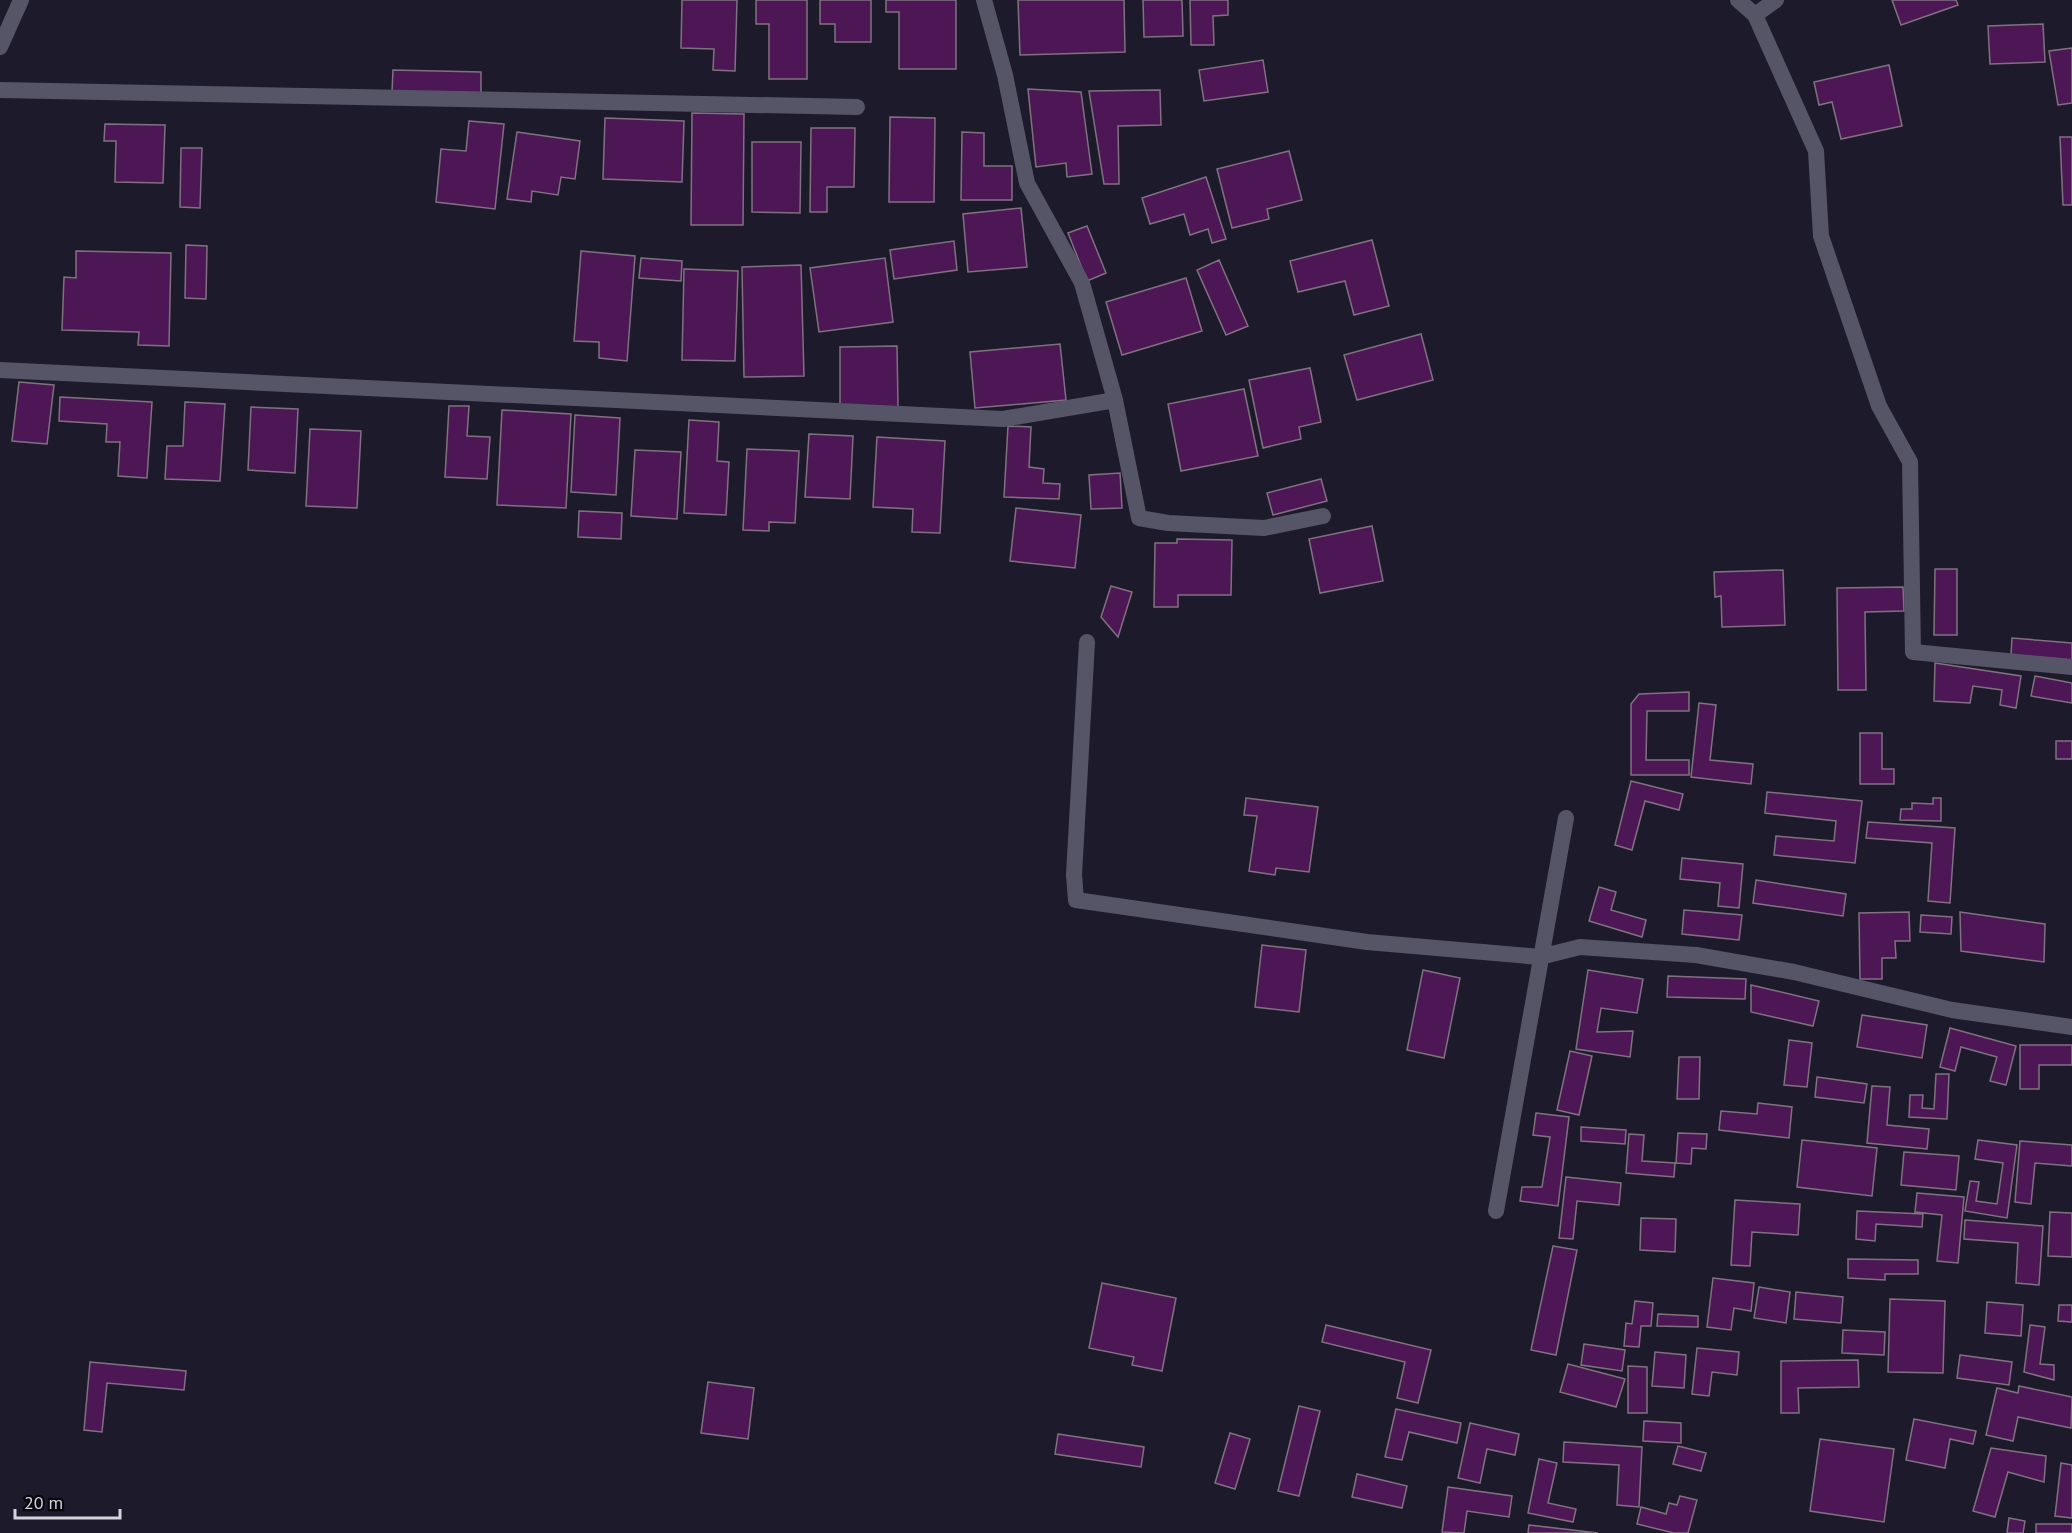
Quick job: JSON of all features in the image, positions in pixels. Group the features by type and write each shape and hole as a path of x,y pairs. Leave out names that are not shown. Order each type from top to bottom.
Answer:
{"street":[{"path":"0,47 21,0"},
{"path":"984,0 1005,75 1027,183 1082,283 1115,400 1139,518 1168,523 1264,528 1323,516"},
{"path":"1738,0 1755,15 1816,150 1821,236 1879,405 1910,462 1913,652 2072,667"},
{"path":"1755,15 1776,0"},
{"path":"0,90 857,107"},
{"path":"0,369 1003,419 1115,400"},
{"path":"1087,642 1074,875 1076,900 1367,942 1540,957 1580,947 1696,955 1794,972 1952,1010 2072,1027"},
{"path":"1496,1211 1566,818"}],"building":[{"path":"682,0 737,0 735,71 713,70 714,49 681,48"},
{"path":"756,0 807,0 807,79 769,79 769,24 756,24"},
{"path":"820,0 871,0 871,42 835,42 835,24 820,24"},
{"path":"886,0 956,0 956,69 899,69 899,12 886,12"},
{"path":"1018,0 1124,0 1125,52 1020,55"},
{"path":"1143,0 1182,0 1183,36 1144,37"},
{"path":"1190,0 1228,0 1228,15 1213,16 1214,45 1191,45"},
{"path":"1892,0 1956,0 1958,5 1901,25"},
{"path":"2043,24 2045,62 1990,64 1988,26"},
{"path":"2072,48 2072,103 2058,105 2049,51"},
{"path":"1263,60 1268,92 1204,101 1199,70"},
{"path":"1889,65 1902,126 1841,139 1832,102 1819,105 1814,82"},
{"path":"393,70 481,72 481,94 392,92"},
{"path":"1028,89 1081,92 1092,174 1067,177 1066,163 1036,167"},
{"path":"1160,90 1161,125 1118,126 1119,184 1104,184 1089,91"},
{"path":"692,113 744,114 743,225 691,225"},
{"path":"890,117 935,118 934,202 889,202"},
{"path":"605,118 684,121 682,182 603,179"},
{"path":"469,121 504,124 495,209 436,202 441,149 466,151"},
{"path":"105,124 165,125 163,183 115,182 116,141 104,141"},
{"path":"811,128 855,128 854,187 827,187 827,212 810,212"},
{"path":"517,132 580,141 575,179 561,177 558,195 532,191 531,202 507,199"},
{"path":"962,132 984,133 984,166 1012,166 1012,200 961,200"},
{"path":"2060,137 2072,137 2072,205 2063,205"},
{"path":"752,142 801,142 800,213 752,212"},
{"path":"181,148 202,148 200,208 180,207"},
{"path":"1289,151 1302,200 1267,209 1269,219 1232,228 1217,169"},
{"path":"1206,177 1226,239 1212,243 1208,229 1190,235 1184,214 1150,224 1142,198"},
{"path":"1021,208 1027,267 968,272 963,214"},
{"path":"1087,226 1106,273 1087,281 1068,233"},
{"path":"1372,240 1389,306 1354,315 1345,281 1298,292 1290,261"},
{"path":"954,241 957,270 894,279 890,250"},
{"path":"186,245 207,246 206,299 185,298"},
{"path":"76,251 171,253 169,346 138,345 139,332 62,330 64,277 76,278"},
{"path":"581,251 635,256 627,361 599,358 599,342 574,341"},
{"path":"641,258 682,261 681,281 639,278"},
{"path":"885,258 893,322 819,332 810,268"},
{"path":"1219,260 1248,326 1226,335 1197,270"},
{"path":"801,265 804,376 744,377 742,267"},
{"path":"684,269 738,271 735,361 682,360"},
{"path":"1186,278 1202,331 1122,355 1106,302"},
{"path":"1421,334 1433,380 1357,400 1344,355"},
{"path":"1060,344 1066,400 975,408 970,352"},
{"path":"897,346 898,407 840,407 840,347"},
{"path":"1310,368 1321,422 1299,427 1301,439 1263,448 1249,380"},
{"path":"19,382 54,385 47,444 12,441"},
{"path":"1244,389 1258,456 1181,471 1168,404"},
{"path":"60,397 152,402 147,478 118,476 120,442 106,442 107,424 59,421"},
{"path":"185,402 225,404 220,481 165,479 167,446 183,446"},
{"path":"449,406 469,406 467,436 490,437 487,479 445,477"},
{"path":"251,407 298,409 295,473 248,470"},
{"path":"502,410 571,414 566,508 497,505"},
{"path":"575,415 620,418 616,495 571,492"},
{"path":"689,420 719,422 717,461 729,462 726,515 684,513"},
{"path":"1008,426 1031,427 1029,467 1044,469 1043,483 1060,484 1059,499 1004,497"},
{"path":"310,429 361,431 357,508 306,506"},
{"path":"809,434 853,436 850,499 805,497"},
{"path":"877,437 945,441 940,533 912,532 913,509 873,507"},
{"path":"747,449 799,451 795,523 769,522 769,531 743,530"},
{"path":"635,450 681,452 677,519 631,516"},
{"path":"1120,473 1122,508 1091,509 1089,475"},
{"path":"1321,479 1327,501 1273,515 1267,493"},
{"path":"1016,508 1081,515 1075,568 1010,561"},
{"path":"579,511 622,513 621,539 578,537"},
{"path":"1372,526 1383,581 1320,593 1309,539"},
{"path":"1177,539 1232,540 1231,595 1178,595 1178,607 1154,607 1155,543 1177,543"},
{"path":"1935,569 1957,569 1957,635 1934,635"},
{"path":"1783,570 1785,625 1722,627 1721,596 1715,597 1714,572"},
{"path":"1111,586 1132,592 1118,637 1101,617"},
{"path":"1903,587 1904,611 1865,612 1866,690 1838,690 1837,588"},
{"path":"2012,638 2072,643 2072,660 2011,655"},
{"path":"1935,663 2021,676 2016,708 2000,705 2002,690 1973,686 1970,703 1934,701"},
{"path":"2035,676 2072,683 2072,703 2031,696"},
{"path":"1689,692 1689,711 1647,711 1646,760 1689,760 1689,775 1631,775 1631,704 1639,694"},
{"path":"1699,703 1716,705 1710,760 1753,764 1751,784 1691,777"},
{"path":"1860,733 1882,733 1882,769 1894,769 1894,784 1860,784"},
{"path":"2056,741 2072,741 2072,759 2056,759"},
{"path":"1631,781 1683,794 1679,810 1645,801 1632,850 1615,845"},
{"path":"1767,792 1862,801 1855,863 1774,855 1776,836 1834,841 1836,821 1765,813"},
{"path":"1246,798 1318,807 1309,872 1276,868 1275,875 1249,871 1257,816 1244,815"},
{"path":"1933,798 1941,798 1941,821 1900,820 1901,809 1912,809 1912,803 1933,804"},
{"path":"1868,822 1955,828 1950,903 1928,901 1932,843 1866,838"},
{"path":"1682,858 1743,864 1739,908 1718,906 1720,883 1680,879"},
{"path":"1756,880 1846,894 1843,916 1753,903"},
{"path":"1599,887 1616,892 1611,910 1646,920 1642,937 1589,921"},
{"path":"1684,910 1742,915 1739,940 1682,934"},
{"path":"1909,912 1910,941 1895,941 1896,958 1882,958 1882,979 1860,979 1859,913"},
{"path":"1960,912 2045,924 2044,962 1961,951"},
{"path":"1921,915 1952,917 1951,934 1920,932"},
{"path":"1262,945 1306,950 1299,1012 1255,1007"},
{"path":"1423,970 1460,978 1444,1058 1407,1050"},
{"path":"1588,970 1643,979 1637,1013 1601,1008 1597,1032 1633,1031 1630,1057 1576,1049"},
{"path":"1668,976 1746,979 1745,999 1667,997"},
{"path":"1751,985 1819,1001 1813,1026 1751,1012"},
{"path":"1862,1015 1927,1025 1922,1058 1857,1047"},
{"path":"1950,1028 2016,1046 2006,1085 1990,1081 1997,1057 1961,1047 1955,1071 1940,1067"},
{"path":"1789,1040 1812,1043 1807,1087 1784,1085"},
{"path":"2020,1045 2072,1045 2072,1065 2039,1065 2039,1089 2020,1089"},
{"path":"1570,1051 1592,1056 1579,1115 1557,1110"},
{"path":"1679,1057 1700,1057 1699,1099 1677,1099"},
{"path":"1936,1074 1949,1074 1947,1119 1909,1117 1910,1095 1923,1095 1922,1108 1934,1109"},
{"path":"1817,1077 1867,1084 1864,1103 1815,1097"},
{"path":"1872,1086 1890,1087 1887,1125 1929,1129 1927,1149 1867,1143"},
{"path":"1758,1103 1792,1107 1789,1138 1719,1130 1721,1111 1757,1114"},
{"path":"1536,1113 1569,1117 1558,1206 1520,1201 1522,1187 1542,1187 1550,1137 1533,1135"},
{"path":"1581,1127 1626,1130 1625,1144 1581,1141"},
{"path":"1678,1133 1707,1134 1706,1149 1692,1148 1691,1164 1676,1163"},
{"path":"1629,1134 1644,1135 1642,1161 1675,1163 1674,1177 1626,1173"},
{"path":"1802,1140 1877,1148 1872,1196 1797,1187"},
{"path":"1978,1140 2017,1145 2007,1218 1965,1211 1970,1181 1979,1182 1976,1201 1997,1204 2003,1163 1975,1159"},
{"path":"2020,1141 2072,1145 2072,1166 2035,1163 2031,1204 2015,1202"},
{"path":"1904,1152 1959,1156 1956,1190 1901,1185"},
{"path":"1566,1177 1621,1183 1619,1205 1577,1201 1573,1239 1559,1238"},
{"path":"1917,1193 1964,1197 1958,1263 1937,1261 1942,1215 1915,1212"},
{"path":"1735,1200 1800,1204 1798,1235 1752,1232 1750,1266 1731,1265"},
{"path":"1857,1211 1923,1214 1922,1227 1876,1224 1875,1241 1856,1239"},
{"path":"2050,1212 2072,1213 2072,1257 2048,1256"},
{"path":"1641,1218 1676,1219 1675,1252 1640,1250"},
{"path":"1965,1220 2043,1226 2039,1285 2016,1283 2018,1243 1964,1239"},
{"path":"1553,1246 1577,1250 1556,1355 1531,1350"},
{"path":"1848,1259 1918,1260 1918,1274 1885,1274 1885,1280 1848,1278"},
{"path":"1713,1278 1754,1283 1751,1311 1734,1308 1731,1330 1707,1327"},
{"path":"1102,1283 1176,1298 1162,1371 1132,1365 1134,1357 1089,1348"},
{"path":"1759,1287 1790,1292 1786,1323 1754,1318"},
{"path":"1796,1292 1843,1297 1841,1323 1794,1319"},
{"path":"1890,1299 1945,1301 1943,1373 1888,1372"},
{"path":"1635,1301 1653,1303 1651,1326 1641,1326 1639,1347 1624,1346 1626,1323 1632,1324"},
{"path":"1987,1302 2023,1305 2021,1336 1985,1333"},
{"path":"2059,1305 2072,1305 2072,1322 2058,1321"},
{"path":"1658,1314 1698,1316 1698,1327 1657,1326"},
{"path":"1326,1325 1431,1350 1418,1403 1397,1398 1405,1362 1322,1342"},
{"path":"2030,1325 2045,1327 2040,1364 2054,1365 2054,1380 2024,1372"},
{"path":"1843,1330 1885,1332 1884,1355 1842,1353"},
{"path":"1584,1344 1625,1350 1622,1371 1581,1365"},
{"path":"1697,1348 1739,1352 1737,1375 1712,1372 1709,1396 1692,1394"},
{"path":"1655,1352 1686,1355 1684,1388 1652,1386"},
{"path":"1960,1355 2012,1362 2009,1385 1957,1378"},
{"path":"1858,1360 1859,1387 1798,1388 1799,1413 1781,1413 1781,1361"},
{"path":"90,1362 186,1371 184,1390 107,1383 102,1432 84,1430"},
{"path":"1568,1364 1625,1379 1616,1407 1560,1392"},
{"path":"1628,1366 1647,1367 1647,1413 1628,1413"},
{"path":"708,1382 754,1388 748,1439 701,1433"},
{"path":"2019,1386 2072,1397 2071,1428 2018,1417 2013,1441 1986,1435 1997,1388 2018,1393"},
{"path":"1299,1406 1320,1411 1299,1496 1278,1491"},
{"path":"1396,1409 1461,1423 1457,1443 1409,1432 1402,1460 1385,1457"},
{"path":"1914,1419 1976,1431 1973,1444 1950,1439 1945,1468 1906,1460"},
{"path":"1644,1421 1681,1423 1681,1443 1643,1441"},
{"path":"1470,1423 1519,1434 1515,1455 1487,1449 1480,1483 1458,1478"},
{"path":"1230,1433 1250,1439 1235,1489 1215,1483"},
{"path":"1058,1434 1144,1447 1141,1467 1055,1454"},
{"path":"1820,1439 1894,1449 1884,1522 1810,1511"},
{"path":"1564,1442 1642,1447 1639,1507 1617,1505 1619,1465 1563,1462"},
{"path":"1678,1446 1706,1453 1701,1471 1673,1464"},
{"path":"1991,1448 2046,1456 2044,1482 2008,1472 1995,1517 1973,1511"},
{"path":"1539,1459 1557,1463 1548,1503 1576,1509 1573,1522 1528,1513"},
{"path":"2061,1463 2072,1465 2072,1518 2055,1516"},
{"path":"1357,1474 1407,1486 1402,1508 1352,1497"},
{"path":"1448,1487 1512,1496 1509,1517 1467,1511 1464,1533 1442,1532"},
{"path":"1680,1496 1697,1500 1688,1533 1674,1533 1637,1524 1641,1507 1666,1514 1669,1503 1677,1505"},
{"path":"2009,1518 2025,1521 2023,1533 2007,1533"},
{"path":"2036,1524 2072,1524 2072,1533 2036,1533"},
{"path":"1529,1525 1598,1533 1528,1533"}]}
